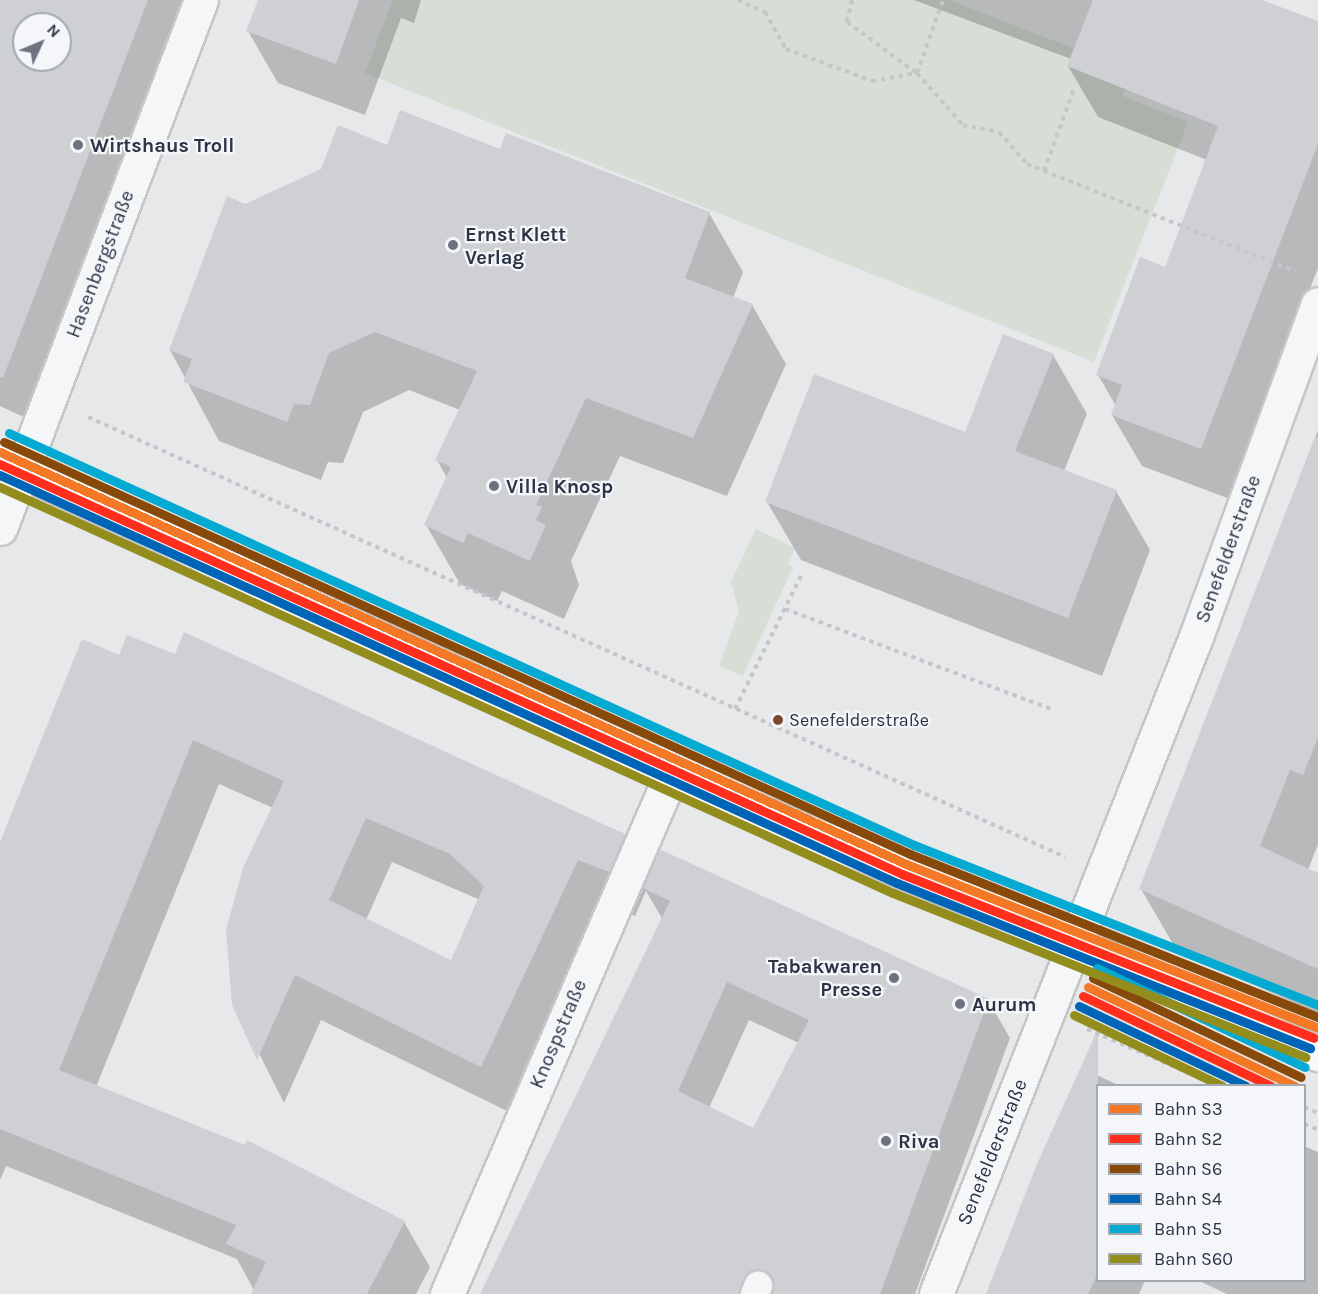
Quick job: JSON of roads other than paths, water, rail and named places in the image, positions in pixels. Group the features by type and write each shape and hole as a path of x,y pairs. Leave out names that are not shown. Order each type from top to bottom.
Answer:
{"main road":[{"path":"12,465 671,775 1075,943 1318,1054"}],"street":[{"name":"Hasenbergstraße","path":"0,528 12,465 50,397 201,0"},
{"name":"Senefelderstraße","path":"936,1294 1103,874 1313,290"},
{"name":"Knospstraße","path":"447,1294 671,775"}],"rail line":[{"name":"S5","path":"9,433 914,845 1318,1005"},
{"name":"S6","path":"4,442 910,854 1318,1017"},
{"name":"S3","path":"0,452 906,864 1318,1028"},
{"name":"S2","path":"0,464 902,874 1314,1038"},
{"name":"S4","path":"0,475 897,883 1310,1048"},
{"name":"S60","path":"0,487 893,893 1306,1057"},
{"name":"S5","path":"1097,968 1305,1067"},
{"name":"S6","path":"1093,978 1301,1077"},
{"name":"S3","path":"1088,987 1291,1084"},
{"name":"S2","path":"1083,996 1267,1084"},
{"name":"S4","path":"1079,1006 1242,1084"},
{"name":"S60","path":"1074,1015 1218,1084"}],"place":[{"name":"Wirtshaus Troll","path":"78,145"},
{"name":"Ernst Klett Verlag","path":"453,245"},
{"name":"Villa Knosp","path":"494,486"},
{"name":"Senefelderstraße","path":"778,720"},
{"name":"Tabakwaren Presse","path":"894,978"},
{"name":"Aurum","path":"960,1004"},
{"name":"Riva","path":"886,1141"}]}
